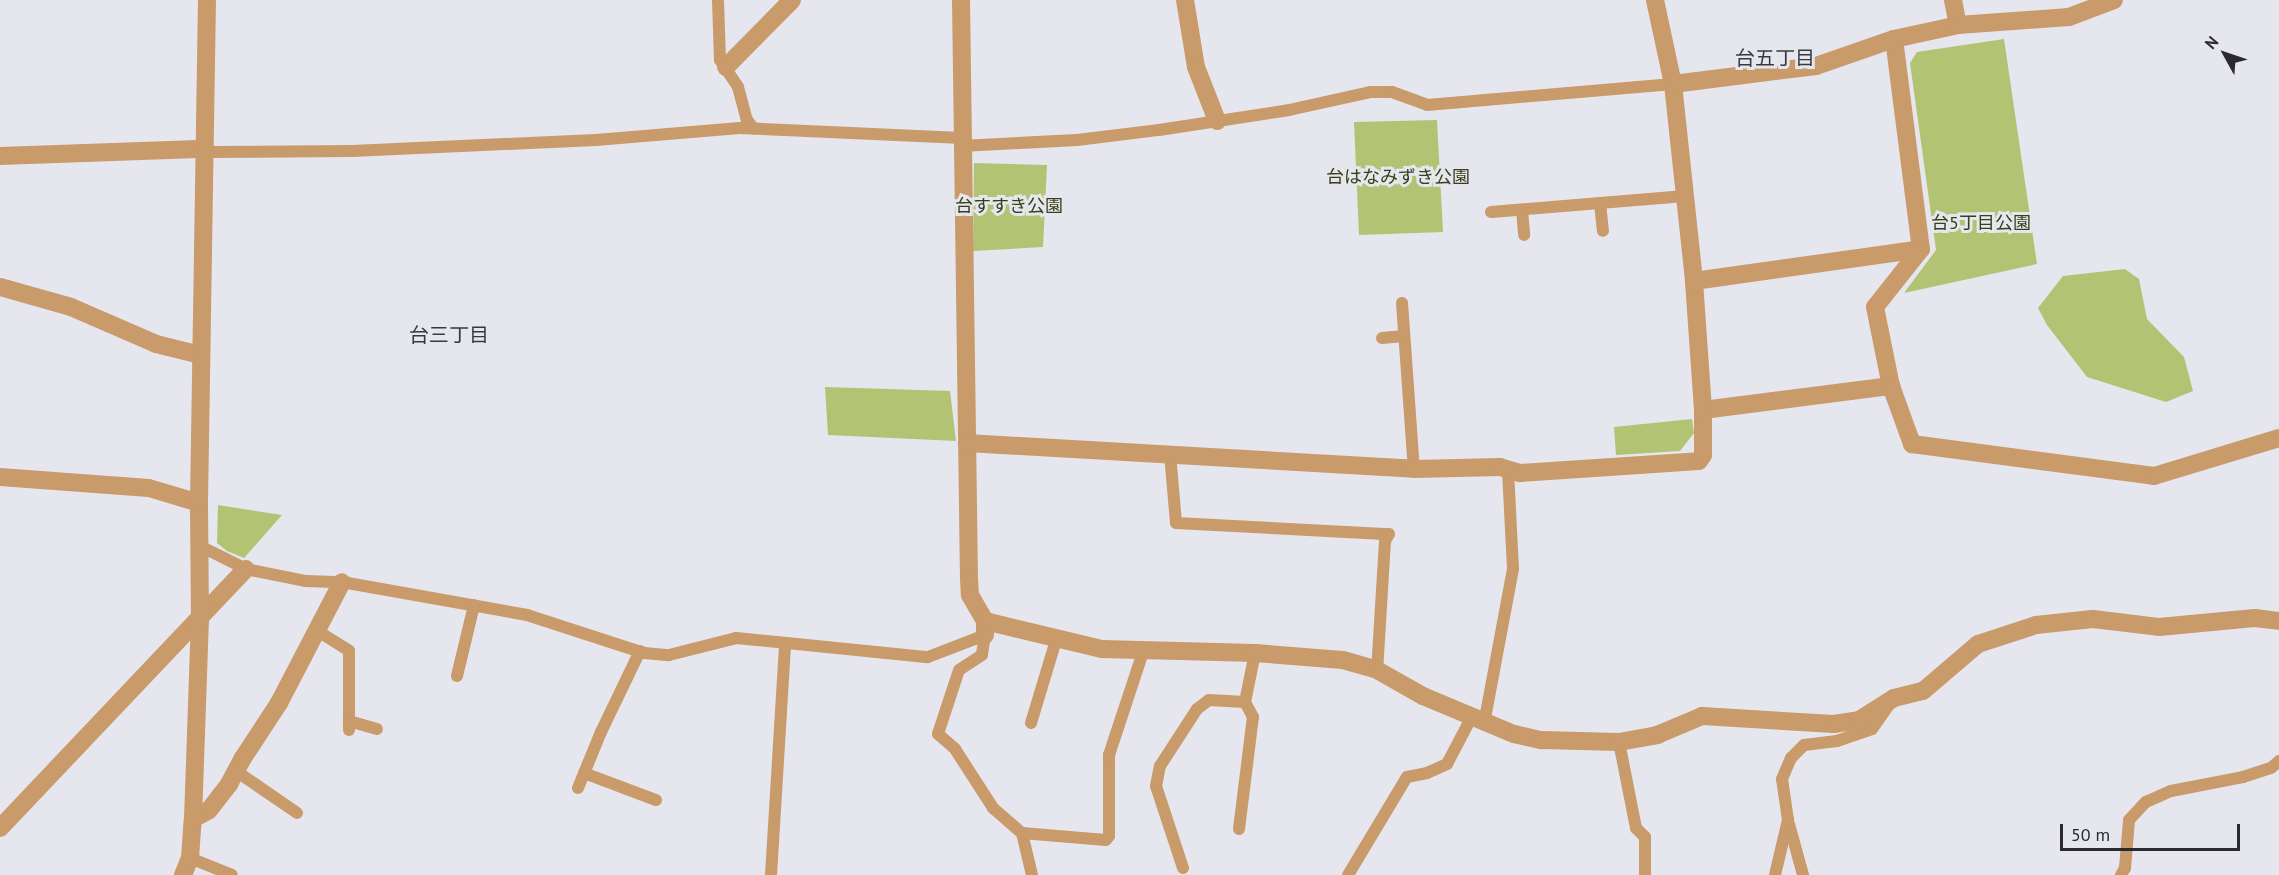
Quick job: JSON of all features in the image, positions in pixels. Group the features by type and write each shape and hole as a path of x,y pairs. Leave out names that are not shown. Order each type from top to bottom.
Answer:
{"street":[{"path":"187,866 193,819 200,620 198,545 207,0"},
{"path":"726,67 792,0"},
{"path":"961,0 970,595 985,628 1102,649 1255,654 1343,660 1377,670 1423,696 1478,721 1541,740 1619,742 1657,735 1702,716 1834,724 1858,720 1894,698 1923,691 1978,644 2036,626 2093,619 2158,627 2255,618 2279,621"},
{"path":"1185,0 1196,67 1217,122"},
{"path":"967,443 1414,469 1500,466 1508,471 1520,472 1699,460 1703,455 1703,410 1694,281 1673,84 1655,0"},
{"path":"1953,0 1958,25"},
{"path":"1673,84 1816,66 1894,39 1958,25 2069,17 2114,0"},
{"path":"1894,39 1922,249 1875,307 1891,386 1912,444 2154,476 2279,438"},
{"path":"0,156 206,151"},
{"path":"1694,281 1922,249"},
{"path":"0,287 71,307 156,344 201,354"},
{"path":"1703,410 1891,386"},
{"path":"0,477 150,488 199,503"},
{"path":"0,828 246,569"},
{"path":"193,819 209,810 230,784 279,703 342,582"}],"lane":[{"path":"718,0 720,60 738,87 747,120 754,129"},
{"path":"206,151 352,150 596,140 740,128 962,142 1077,140 1217,122 1289,110 1370,92 1392,92 1427,105 1673,84"},
{"path":"1491,212 1685,196"},
{"path":"1600,203 1603,231"},
{"path":"1522,210 1524,236"},
{"path":"1402,303 1414,469"},
{"path":"1382,338 1404,336"},
{"path":"1170,454 1176,523 1389,534 1385,540 1377,670"},
{"path":"1348,875 1407,777 1447,764 1478,721 1513,569 1508,471"},
{"path":"198,545 246,569 304,581 342,582 527,615 640,651 669,655 736,638 928,657 985,628"},
{"path":"457,676 474,605"},
{"path":"985,628 982,655 959,670 938,735 960,756 993,808 1022,833 1032,875"},
{"path":"316,630 349,651 349,726 377,729"},
{"path":"1031,723 1056,640"},
{"path":"771,875 785,643"},
{"path":"578,788 640,651"},
{"path":"1022,833 1106,840 1109,836 1109,755 1143,652"},
{"path":"1239,829 1253,717 1245,702 1255,654"},
{"path":"1803,875 1788,820 1782,780 1791,758 1804,745 1837,741 1872,729 1894,698"},
{"path":"1183,868 1156,786 1160,766 1197,709 1209,700 1245,702"},
{"path":"1619,742 1636,828 1644,837 1645,875"},
{"path":"2121,875 2126,868 2129,820 2146,802 2171,791 2243,777 2271,768 2279,761"},
{"path":"236,771 297,813"},
{"path":"584,773 656,800"},
{"path":"1775,875 1788,820"},
{"path":"187,866 232,875"}],"green space":[{"name":"台5丁目公園","path":"2004,39 2037,264 1904,293 1936,250 1910,63 1917,52"},
{"name":"台はなみずき公園","path":"1437,120 1443,232 1359,235 1354,122"},
{"name":"台すすき公園","path":"974,163 1047,165 1043,247 973,251"},
{"path":"2125,269 2139,279 2147,319 2184,357 2193,391 2166,402 2087,377 2047,325 2038,308 2063,276"},
{"path":"825,387 950,391 956,441 828,435"},
{"path":"1692,419 1694,433 1680,451 1616,455 1614,427"},
{"path":"218,505 282,515 244,558 227,551 217,543"}],"district":[{"name":"台五丁目","path":"1775,58"},
{"name":"台三丁目","path":"449,335"}]}
